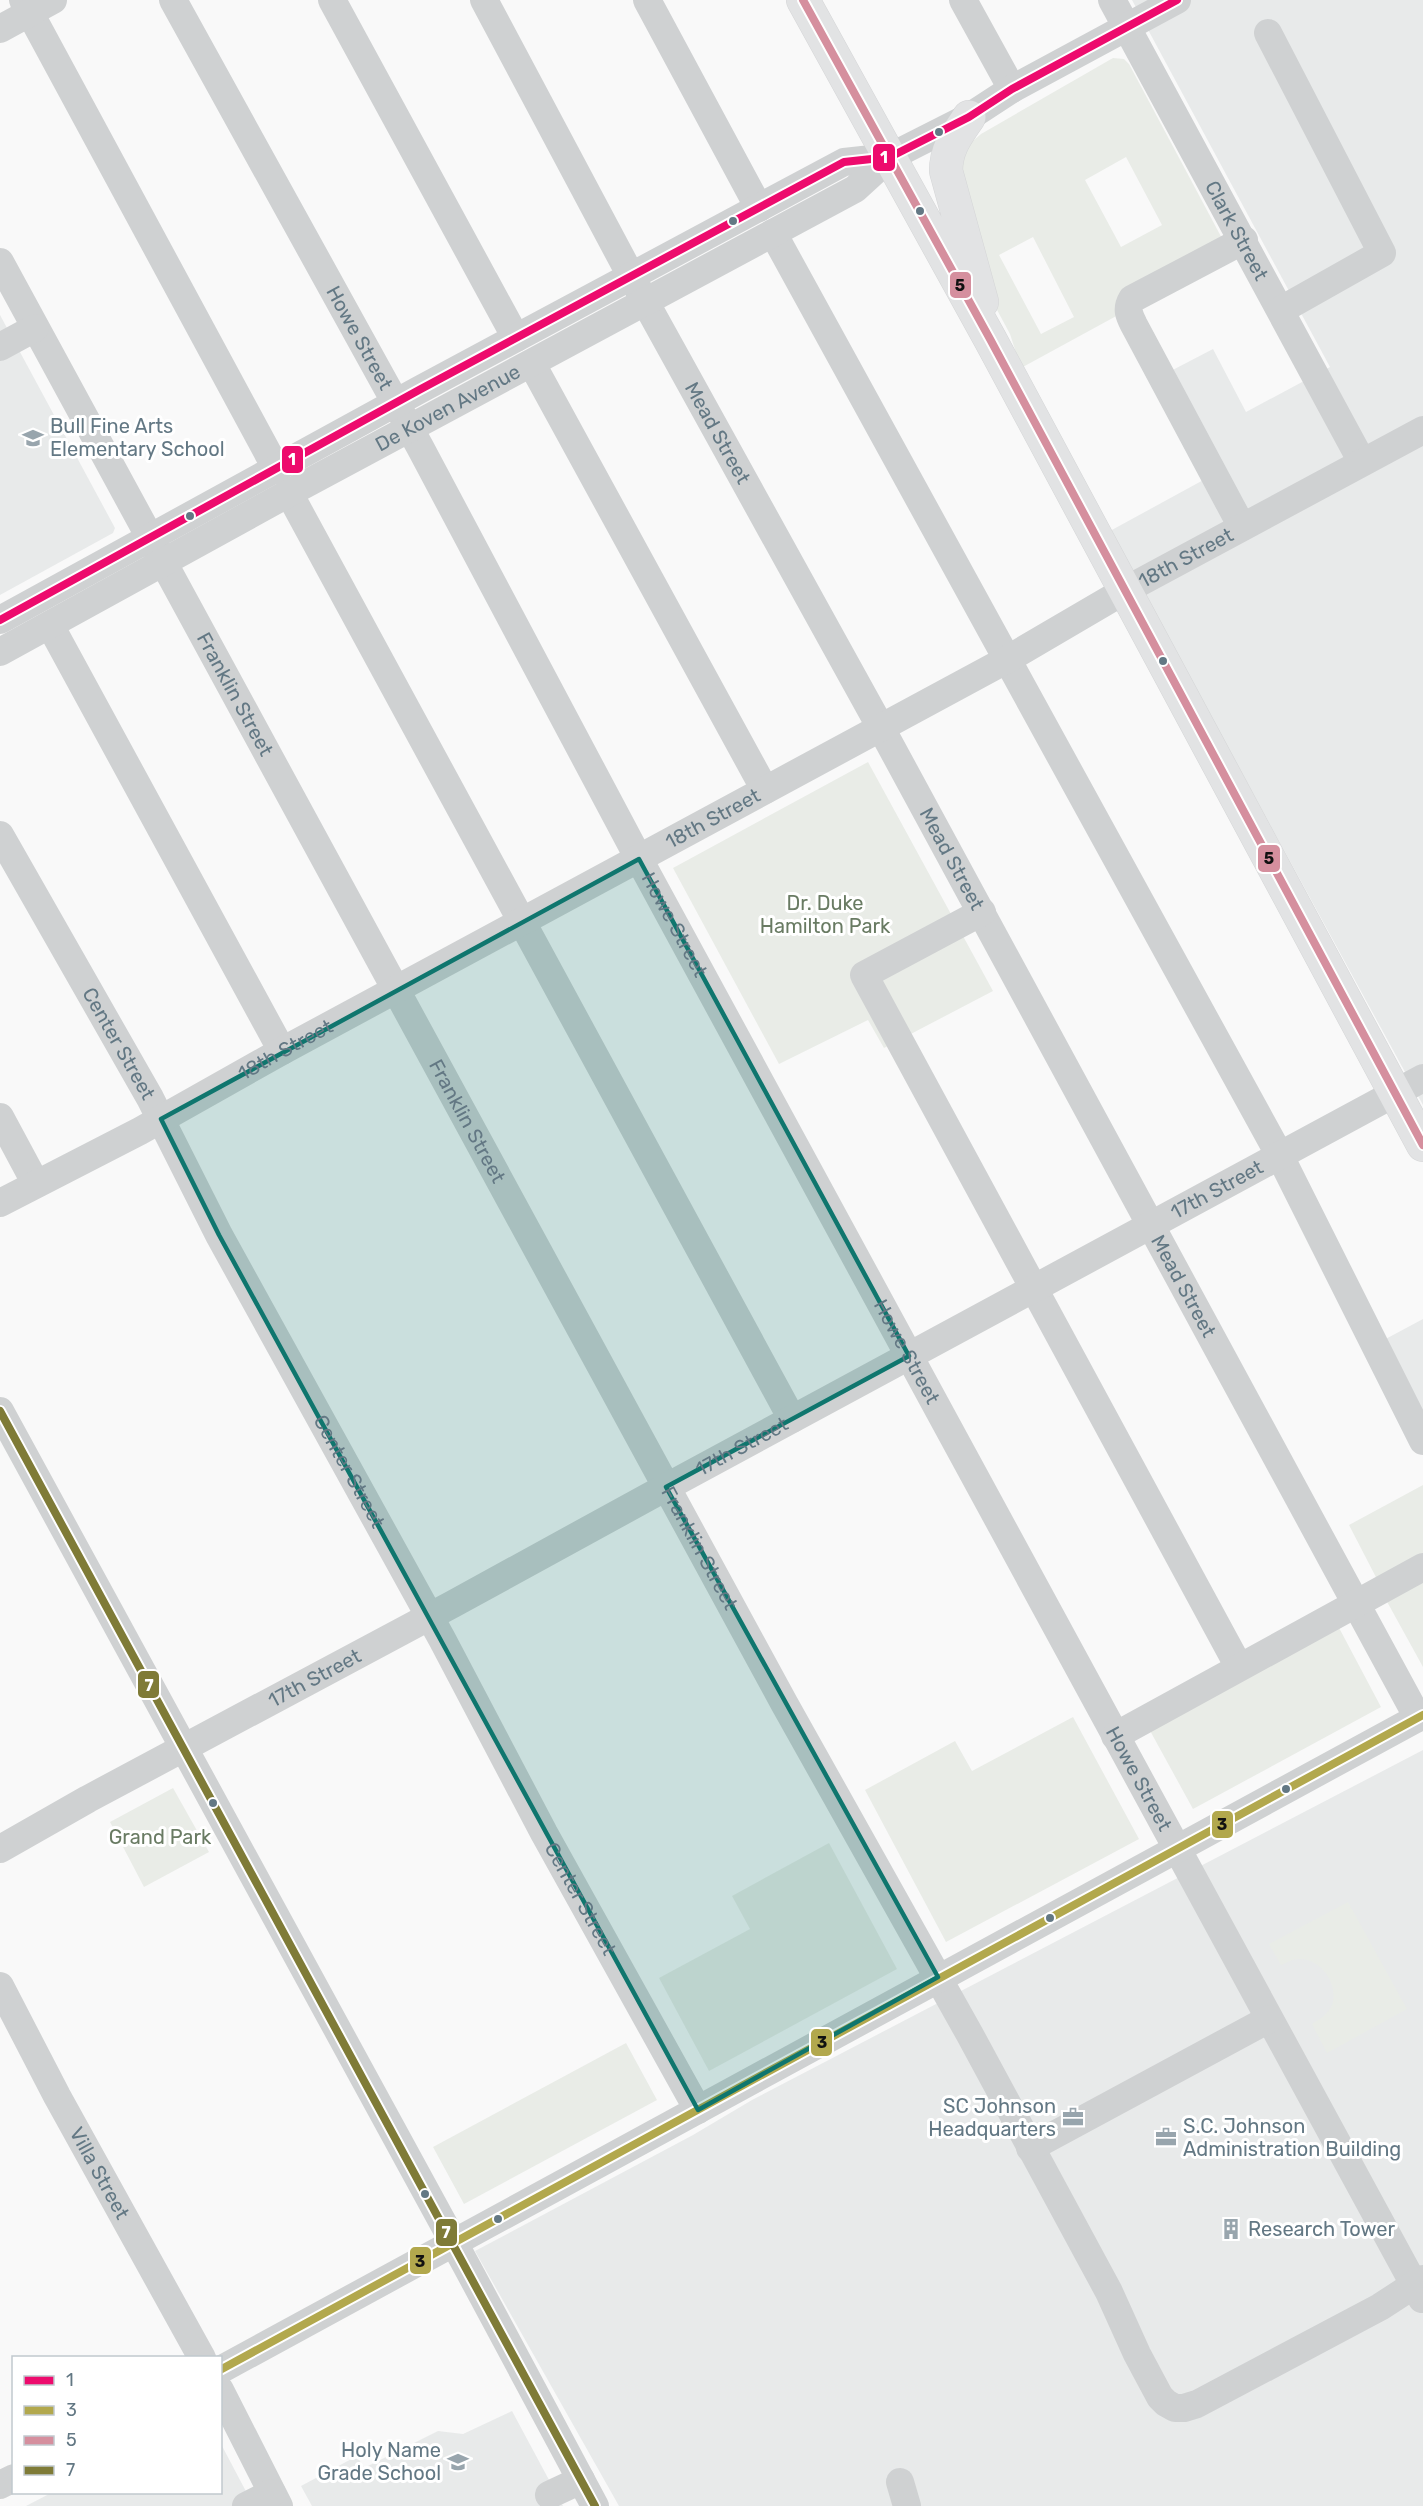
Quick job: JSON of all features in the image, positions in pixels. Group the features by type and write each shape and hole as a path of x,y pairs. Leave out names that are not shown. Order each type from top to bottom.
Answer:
{"main road":[{"path":"803,0 990,339 1124,591 1409,1086 1423,1145"},
{"path":"969,117 950,144 946,157 946,171 975,271 990,339"}],"street":[{"name":"Howe Street","path":"173,0 396,402 639,859 1176,1849 1420,2288"},
{"path":"332,0 516,338"},
{"name":"Mead Street","path":"484,0 631,276 982,912 1356,1602 1421,1716"},
{"path":"647,0 759,208"},
{"path":"963,0 1012,88"},
{"name":"Clark Street","path":"1112,0 1244,240 1362,462"},
{"name":"De Koven Avenue","path":"283,481 410,429 646,303 855,189 890,157 969,117 1012,88 1177,0"},
{"path":"0,29 35,4 283,481 792,1419"},
{"path":"1268,33 1382,253 1281,310"},
{"name":"De Koven Avenue","path":"0,652 50,625 156,552 283,481 396,402 844,162 890,157"},
{"path":"773,233 1280,1156 1423,1441"},
{"path":"1242,527 1134,326 1128,314 1128,306 1132,299 1244,240"},
{"name":"Franklin Street","path":"0,262 784,1703 938,1977 1109,2292 1137,2354 1160,2397 1175,2408 1197,2404 1420,2288"},
{"path":"0,347 35,328"},
{"path":"532,364 765,790"},
{"name":"18th Street","path":"0,1203 161,1119 282,1051 881,728 1008,659 1124,591 1423,430"},
{"name":"De Koven Avenue","path":"0,620 156,552"},
{"path":"50,625 282,1051"},
{"name":"Center Street","path":"0,835 161,1119 219,1235 430,1617 544,1833 698,2110"},
{"path":"982,912 864,975 1239,1667"},
{"name":"17th Street","path":"0,1849 1409,1086"},
{"path":"0,1118 36,1184"},
{"path":"0,1412 595,2506"},
{"path":"1115,1736 1423,1567"},
{"path":"222,2369 1421,1716"},
{"name":"Villa Street","path":"0,1986 57,2096 201,2356"},
{"path":"1030,2148 1269,2019"},
{"path":"222,2394 275,2499 246,2506"},
{"path":"549,2495 581,2480"}],"highlighted area":[{"path":"639,859 909,1356 666,1487 938,1977 698,2110 219,1235 161,1119"}],"shaded area":[{"path":"1132,0 1423,0 1423,1105 1110,531 1218,472 1165,374 1213,349 1246,412 1330,367"},
{"name":"Bull Fine Arts Elementary School","path":"0,315 115,528 113,533 0,595"},
{"path":"1423,1319 1423,1419 1380,1342"},
{"name":"SC Johnson Headquarters","path":"1423,1750 1423,2506 619,2506 475,2251 693,2135 752,2100"},
{"name":"Holy Name Grade School","path":"512,2411 563,2506 312,2506 301,2486 357,2456 364,2468 438,2431 463,2434"},
{"path":"222,2446 250,2499 238,2506 26,2506 49,2494 222,2494"}],"green space":[{"path":"1113,58 1124,59 1129,64 1225,244 1120,314 1021,368 1010,334 996,308 958,158 967,146 981,134","holes":["1126,157 1162,225 1121,247 1085,180","1033,237 1074,317 1041,334 999,255"]},
{"name":"Dr. Duke Hamilton Park","path":"868,762 993,991 884,1048 868,1020 779,1064 673,868"},
{"path":"1423,1485 1423,1562 1380,1585 1349,1525"},
{"path":"1423,1576 1423,1667 1385,1598"},
{"path":"1337,1624 1381,1707 1193,1809 1148,1727"},
{"path":"1073,1717 1139,1839 946,1942 865,1790 955,1741 972,1771"},
{"name":"Grand Park","path":"173,1788 209,1852 144,1887 110,1822"},
{"path":"829,1843 897,1969 709,2071 659,1978 750,1929 732,1896"},
{"path":"1348,1902 1407,2009 1327,2053 1312,2024 1326,2014 1332,2005 1333,1989 1330,1981 1321,1968 1306,1960 1296,1959 1281,1965 1269,1944"},
{"path":"626,2043 657,2100 464,2204 433,2147"}],"transit line":[{"name":"5","path":"803,0 990,339 1423,1145"},
{"name":"1","path":"0,620 419,390 844,162 890,157 969,117 1012,89 1177,0"},
{"name":"7","path":"0,1411 595,2506"},
{"name":"3","path":"222,2369 1423,1715"}],"place":[{"name":"Bull Fine Arts Elementary School","path":"33,438"},
{"name":"SC Johnson Headquarters","path":"1073,2117"},
{"name":"S.C. Johnson Administration Building","path":"1166,2137"},
{"name":"Research Tower","path":"1231,2229"},
{"name":"Holy Name Grade School","path":"458,2462"}]}
